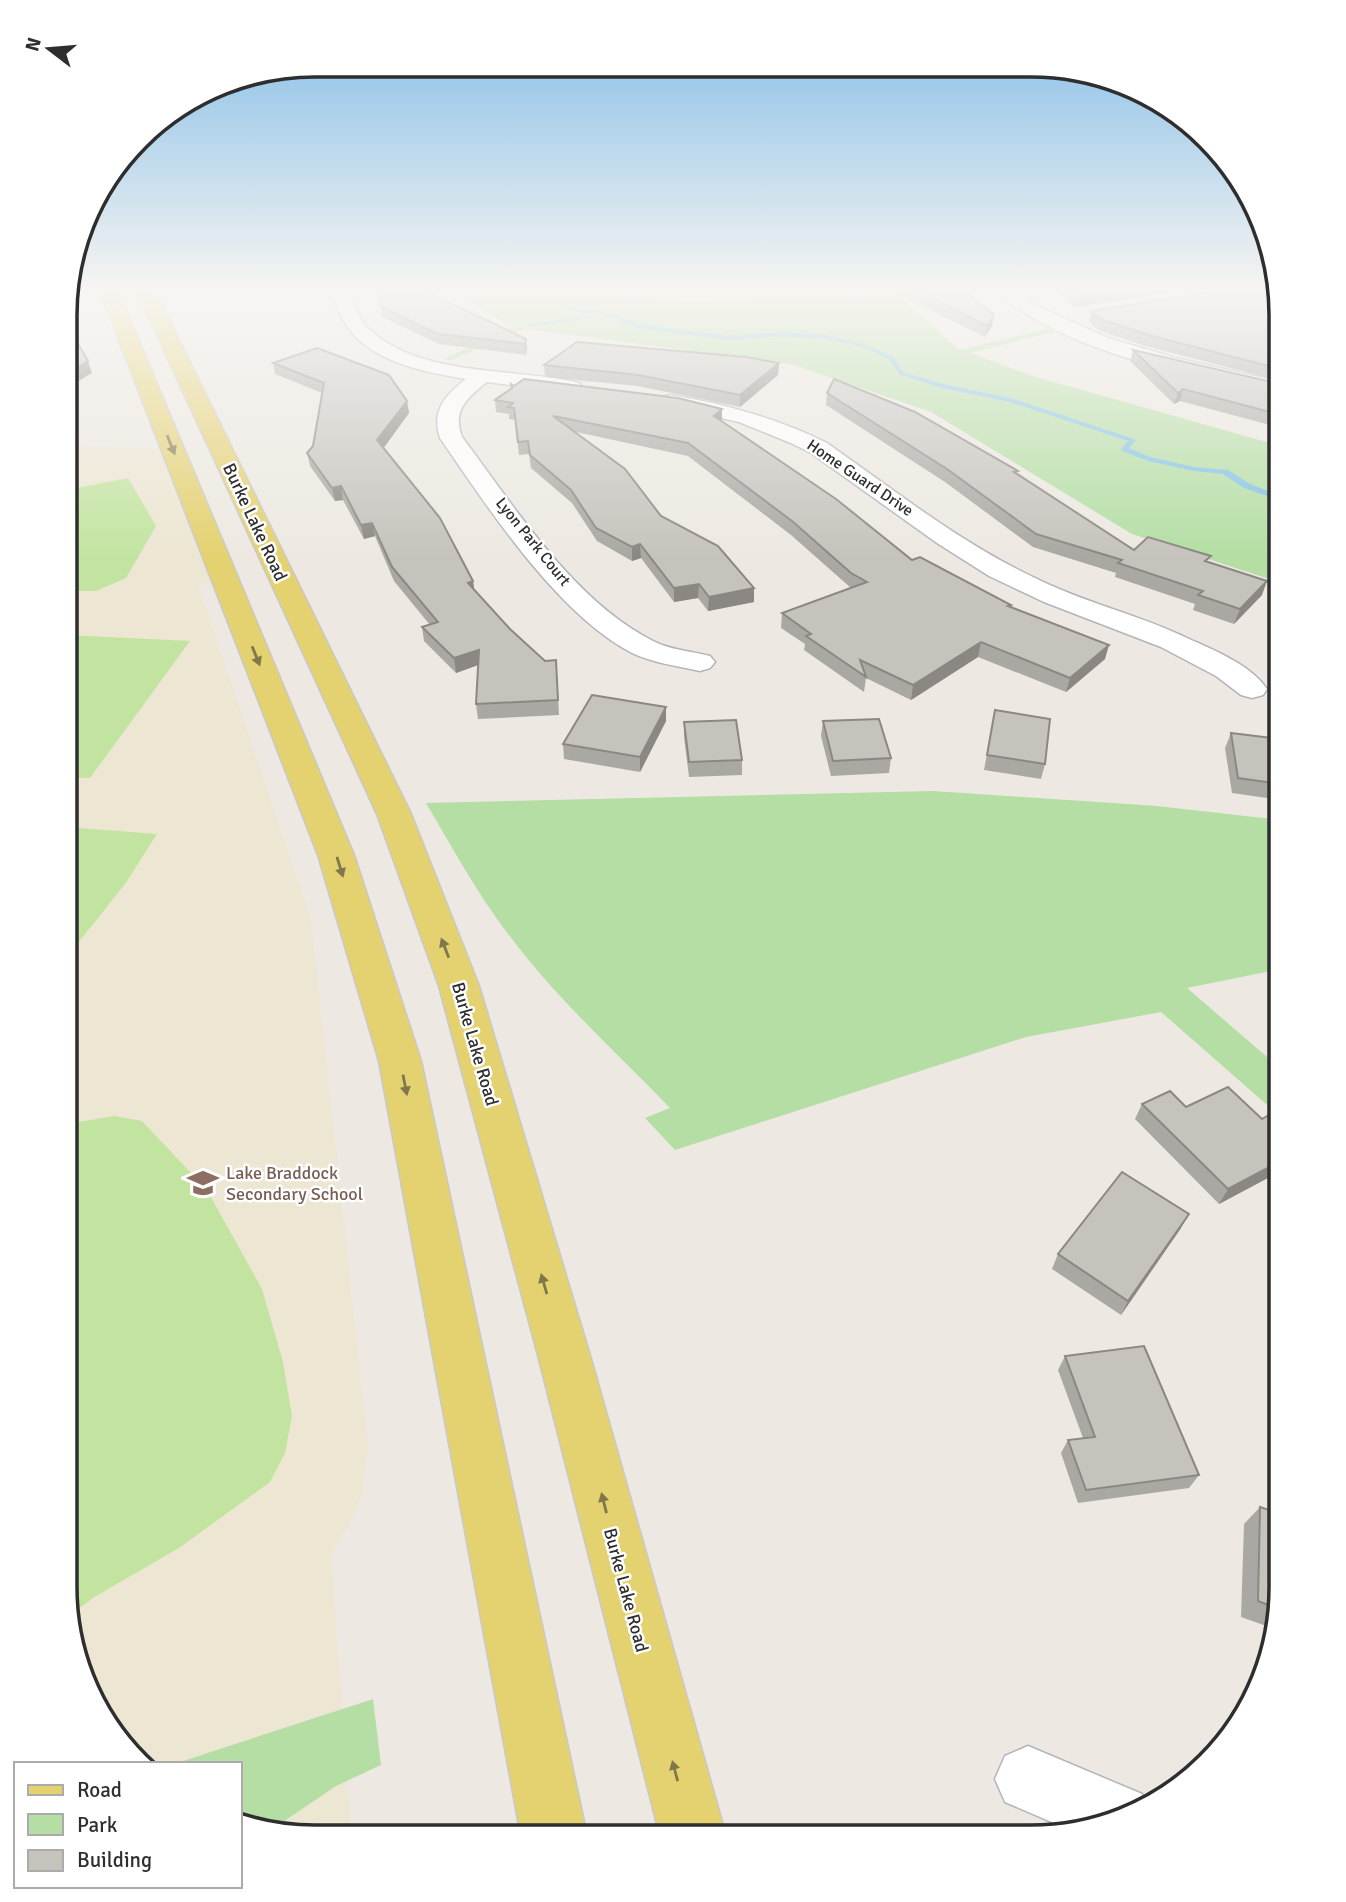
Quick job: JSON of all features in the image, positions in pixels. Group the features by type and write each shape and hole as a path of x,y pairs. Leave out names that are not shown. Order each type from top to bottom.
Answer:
{"main road":[{"path":"145,380 336,855 400,1060 552,1825"},
{"name":"Burke Lake Road","path":"188,380 394,814 459,986 565,1359 690,1825"}],"street":[{"name":"Lyon Park Court","path":"479,380 448,408 445,422 451,438 527,536 587,608 622,635 642,646 700,662"},
{"path":"512,380 589,390"},
{"path":"1248,380 1269,385"},
{"name":"Home Guard Drive","path":"644,398 731,413 798,436 995,569 1052,596 1195,651 1228,668 1252,689"},
{"path":"1028,1779 1107,1812"}],"shaded area":[{"name":"Lake Braddock Secondary School","path":"77,446 168,449 221,580 198,585 311,920 368,1445 362,1494 352,1519 331,1555 350,1825 284,1823 254,1817 242,1813 242,1762 155,1762 126,1732 95,1678 79,1618"}],"green space":[{"path":"837,380 1046,380 1269,443 1269,579 1132,534 931,412"},
{"path":"128,478 156,526 126,578 96,591 77,591 77,488"},
{"path":"77,636 190,641 90,778 77,777"},
{"path":"933,791 1157,806 1269,819 1268,972 1187,988 1268,1058 1268,1106 1161,1012 1026,1037 675,1150 645,1118 670,1108 568,1005 530,962 488,906 426,803"},
{"path":"77,828 157,834 125,884 77,944"},
{"path":"114,1116 142,1121 207,1190 262,1289 283,1362 292,1416 285,1453 270,1482 179,1548 78,1609 77,1587 77,1122"},
{"path":"373,1699 381,1765 336,1786 282,1823 242,1813 242,1762 180,1762"}],"building":[{"path":"316,380 392,380 407,401 377,440 440,518 473,581 468,583 510,629 545,661 556,660 558,700 476,704 479,650 454,658 422,627 438,622 392,567 372,523 361,525 341,486 332,488 307,453 313,446 324,383"},
{"path":"523,380 530,380 678,398 722,409 714,416 836,499 912,560 920,557 1011,605 1008,606 1109,645 1070,678 981,642 913,685 860,660 866,677 806,636 811,634 782,613 867,582 851,573 792,521 688,443 553,416 625,469 661,516 718,546 754,588 709,597 699,584 674,588 640,544 632,547 596,528 571,490 530,455 528,441 518,442 514,408 508,407 513,403 495,400 512,388 511,384 514,386"},
{"path":"662,380 759,380 740,395"},
{"path":"836,380 915,412 1018,471 1014,472 1134,550 1148,537 1211,556 1205,561 1267,581 1240,609 1198,595 1203,591 1118,563 1122,560 1036,534 947,469 827,393"},
{"path":"1164,380 1263,380 1269,381 1269,412 1183,389 1178,393"},
{"path":"592,695 666,707 640,757 563,744"},
{"path":"995,710 1050,719 1045,764 987,755"},
{"path":"879,719 891,758 833,761 823,721"},
{"path":"736,720 742,760 689,762 684,722"},
{"path":"1231,733 1269,738 1269,782 1238,778"},
{"path":"1228,1087 1262,1119 1268,1115 1268,1168 1228,1189 1142,1104 1170,1091 1186,1107"},
{"path":"1122,1172 1189,1214 1128,1301 1058,1254"},
{"path":"1144,1346 1199,1475 1086,1490 1068,1440 1095,1437 1065,1356"},
{"path":"1260,1507 1268,1510 1268,1605 1258,1601"}],"waterway":[{"path":"922,380 1012,400 1132,440 1125,449 1148,459 1194,469 1225,472 1247,486 1269,494"}],"place":[{"name":"Lake Braddock Secondary School","path":"203,1183"}]}
